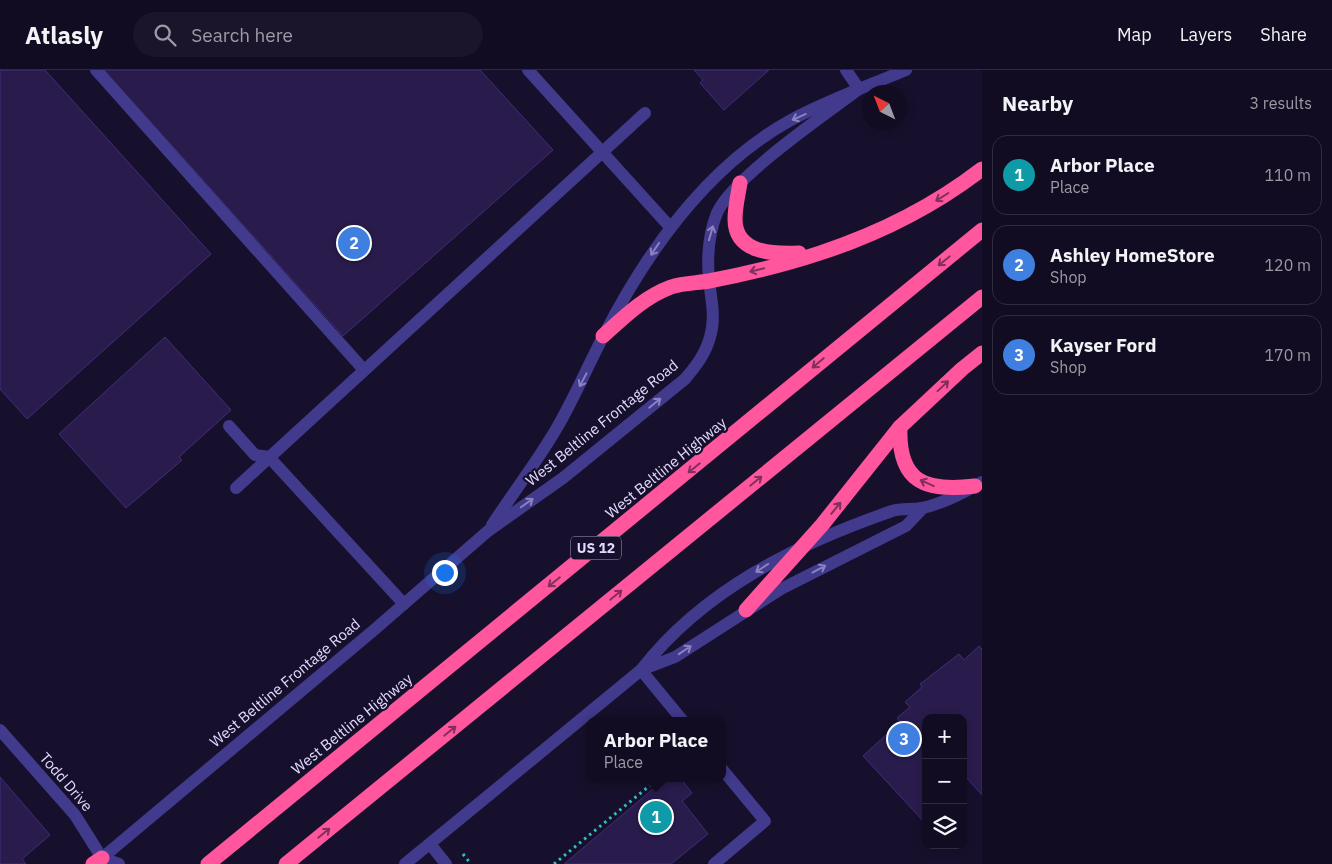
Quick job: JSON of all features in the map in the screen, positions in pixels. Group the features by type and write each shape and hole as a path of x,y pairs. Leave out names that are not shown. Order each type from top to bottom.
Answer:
{"highway":[{"path":"603,336 631,311 651,297 673,287 709,281 821,253 898,222 931,204 982,169"},
{"path":"740,184 735,221 740,238 753,249 775,254 821,253"},
{"name":"West Beltline Highway","path":"208,864 982,230"},
{"path":"286,864 982,297"},
{"path":"746,610 804,545 900,428 962,368 982,353"},
{"path":"900,428 899,447 904,464 921,481 947,489 978,484"}],"street":[{"path":"96,70 364,370"},
{"path":"528,70 670,227"},
{"path":"846,70 859,89"},
{"name":"West Beltline Frontage Road","path":"488,531 554,431 590,366 603,336 637,276 670,227 705,188 744,153 791,120 906,70"},
{"name":"West Beltline Frontage Road","path":"99,862 488,531 563,478 685,379 700,361 710,337 713,318 708,244 717,212 740,184 787,143 859,89"},
{"path":"236,488 645,113"},
{"path":"229,426 255,455 269,457 404,604"},
{"path":"405,864 420,859 430,844 641,670 664,641 701,610 769,563 804,545 899,509 923,508 978,484"},
{"path":"641,670 675,657 746,610 818,569 906,526 923,508"},
{"path":"641,670 680,717"},
{"name":"Todd Drive","path":"0,730 75,815 99,862"},
{"path":"714,864 765,821 726,774"},
{"path":"430,844 446,864"},
{"path":"99,862 119,864"}],"path":[{"path":"554,864 654,782"},
{"path":"463,854 471,864"}],"building":[{"path":"0,70 45,70 211,254 27,419 0,389"},
{"path":"104,70 480,70 553,150 343,336"},
{"path":"694,70 769,70 724,110 700,83 703,80"},
{"path":"165,337 231,410 179,457 182,460 126,508 59,434"},
{"path":"979,646 982,649 982,795 967,778 967,714 922,714 922,820 863,756 900,722 897,718 910,707 905,702 922,687 920,684 959,654 964,660"},
{"path":"0,777 50,835 22,859 26,864 0,864"},
{"path":"661,782 683,782 692,793 682,801 708,834 671,864 564,864"}],"place":[{"name":"Ashley HomeStore","path":"354,243"},
{"name":"Kayser Ford","path":"904,739"},
{"name":"Arbor Place","path":"656,817"}]}
